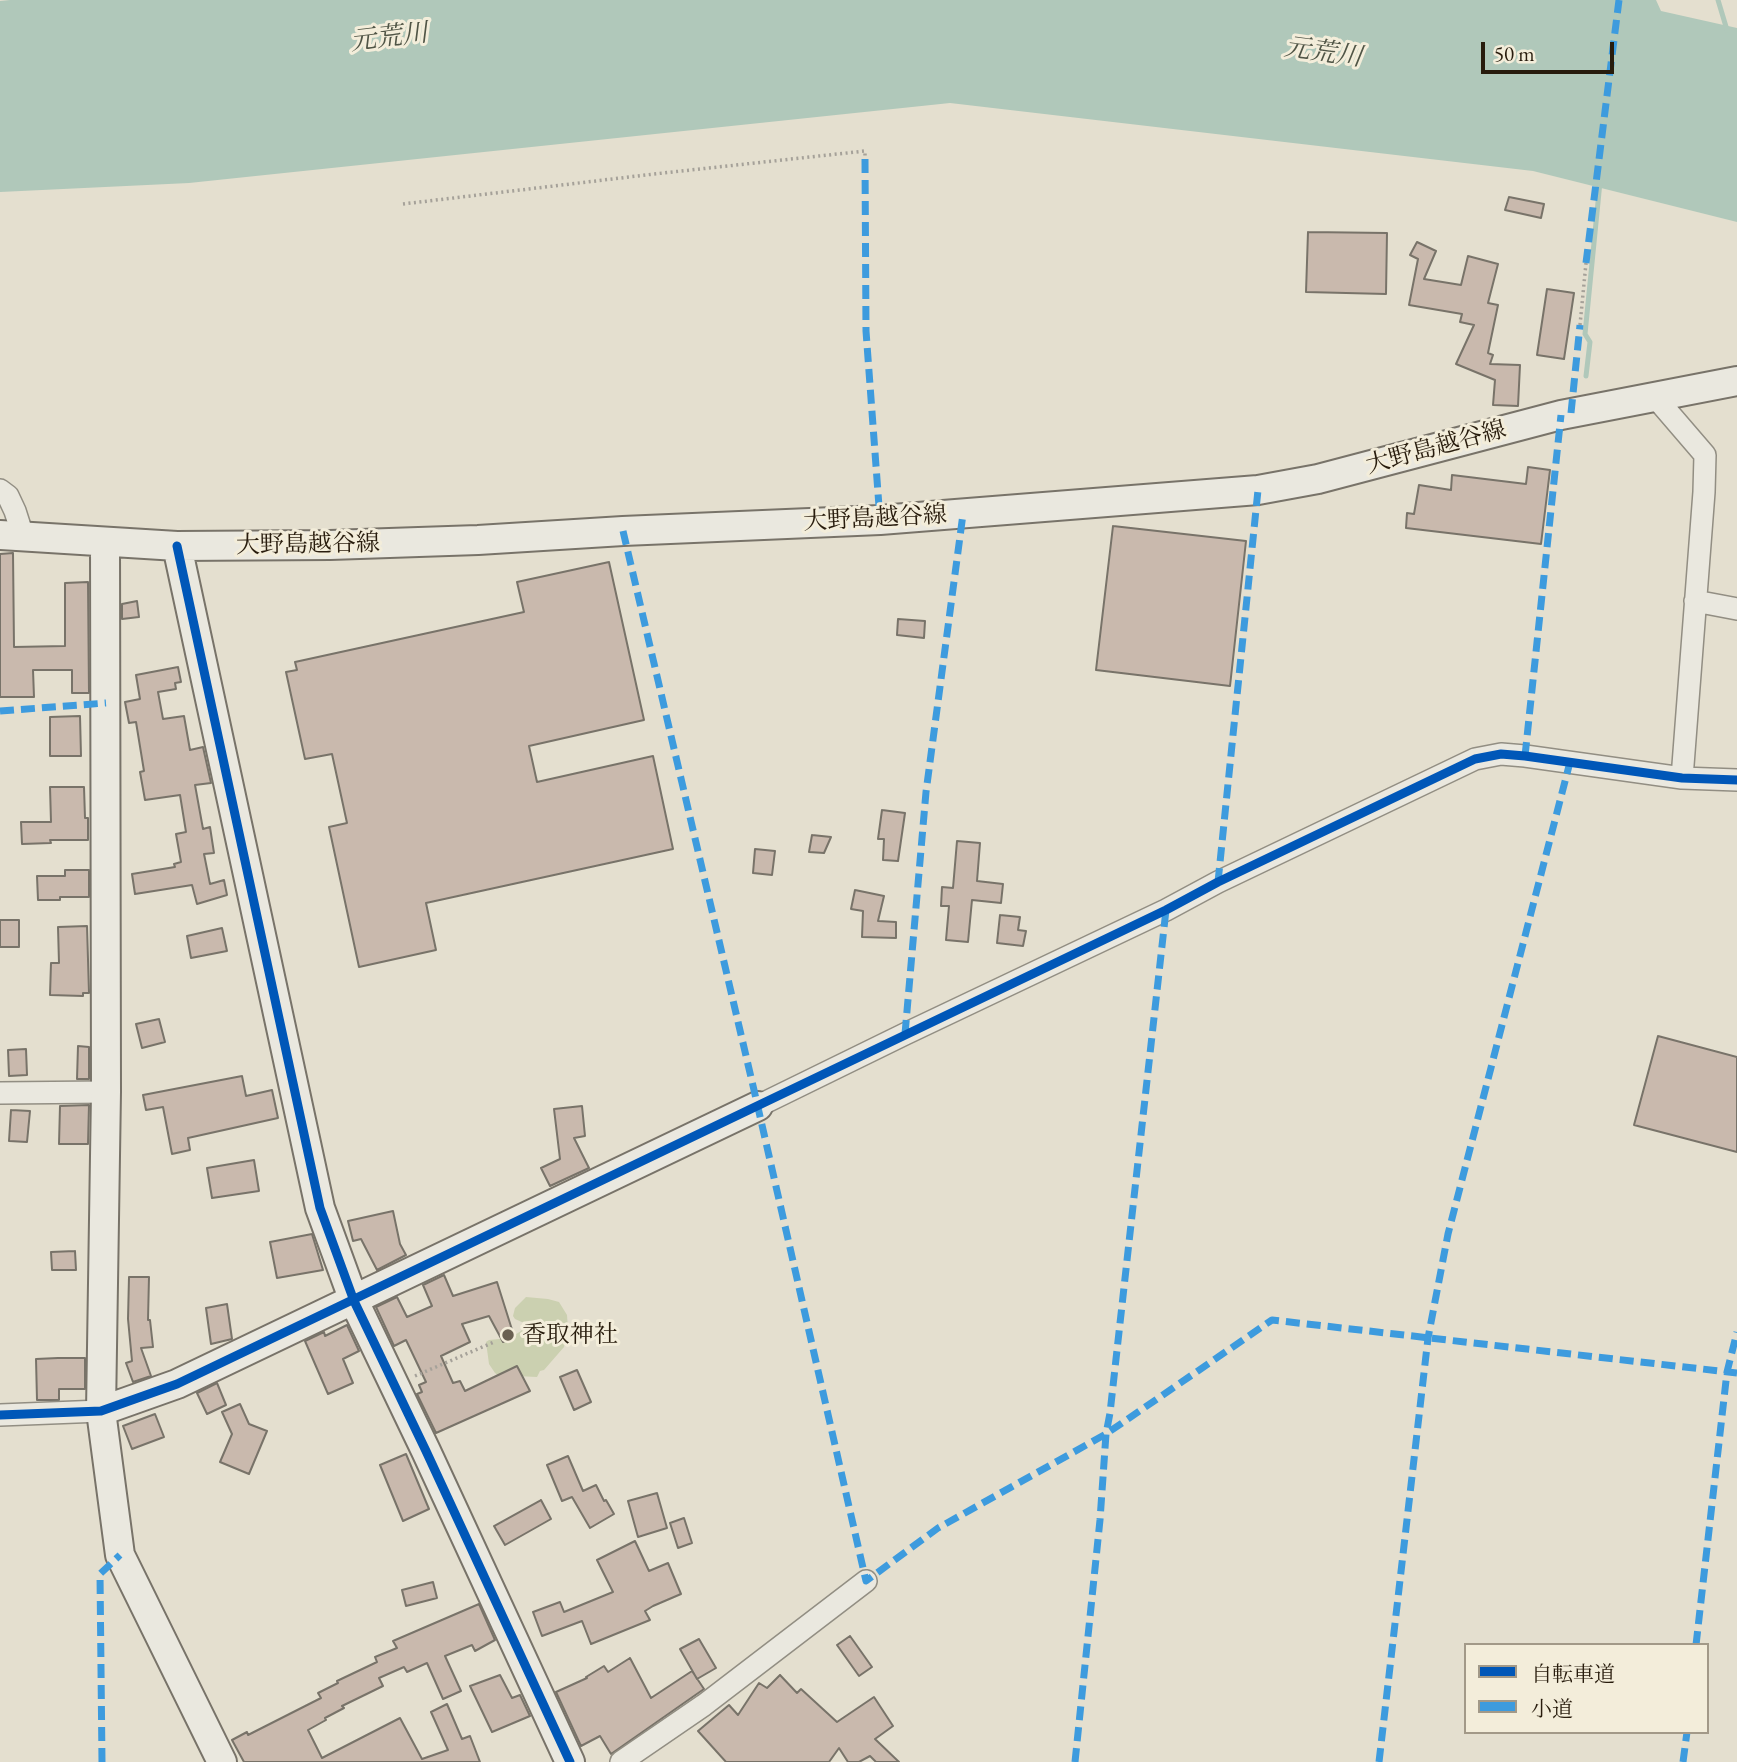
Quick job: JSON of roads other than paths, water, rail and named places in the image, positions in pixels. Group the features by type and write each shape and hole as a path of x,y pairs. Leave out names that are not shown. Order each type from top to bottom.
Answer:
{"street":[{"name":"大野島越谷線","path":"12,536 177,546 451,541 880,520 1258,490 1318,479 1561,415 1737,381"},
{"path":"1656,398 1705,456 1682,778"},
{"path":"0,490 8,496 15,511 12,536"},
{"path":"105,542 106,1092 101,1411 120,1555 222,1762"},
{"path":"177,546 320,1208 354,1301 570,1762"},
{"path":"1695,601 1737,609"},
{"path":"0,1415 101,1411 177,1384 1475,759 1501,754 1682,778 1737,780"},
{"path":"0,1093 106,1092"},
{"path":"621,1762 704,1706 866,1581"}],"water":[{"name":"元荒川","path":"1656,0 1661,11 1737,28 1737,222 1533,171 950,103 189,183 0,192 0,1"}],"waterway":[{"path":"1718,0 1727,30"},
{"path":"1586,376 1590,342 1585,334 1600,182"}],"place":[{"name":"香取神社","path":"508,1335"}]}
